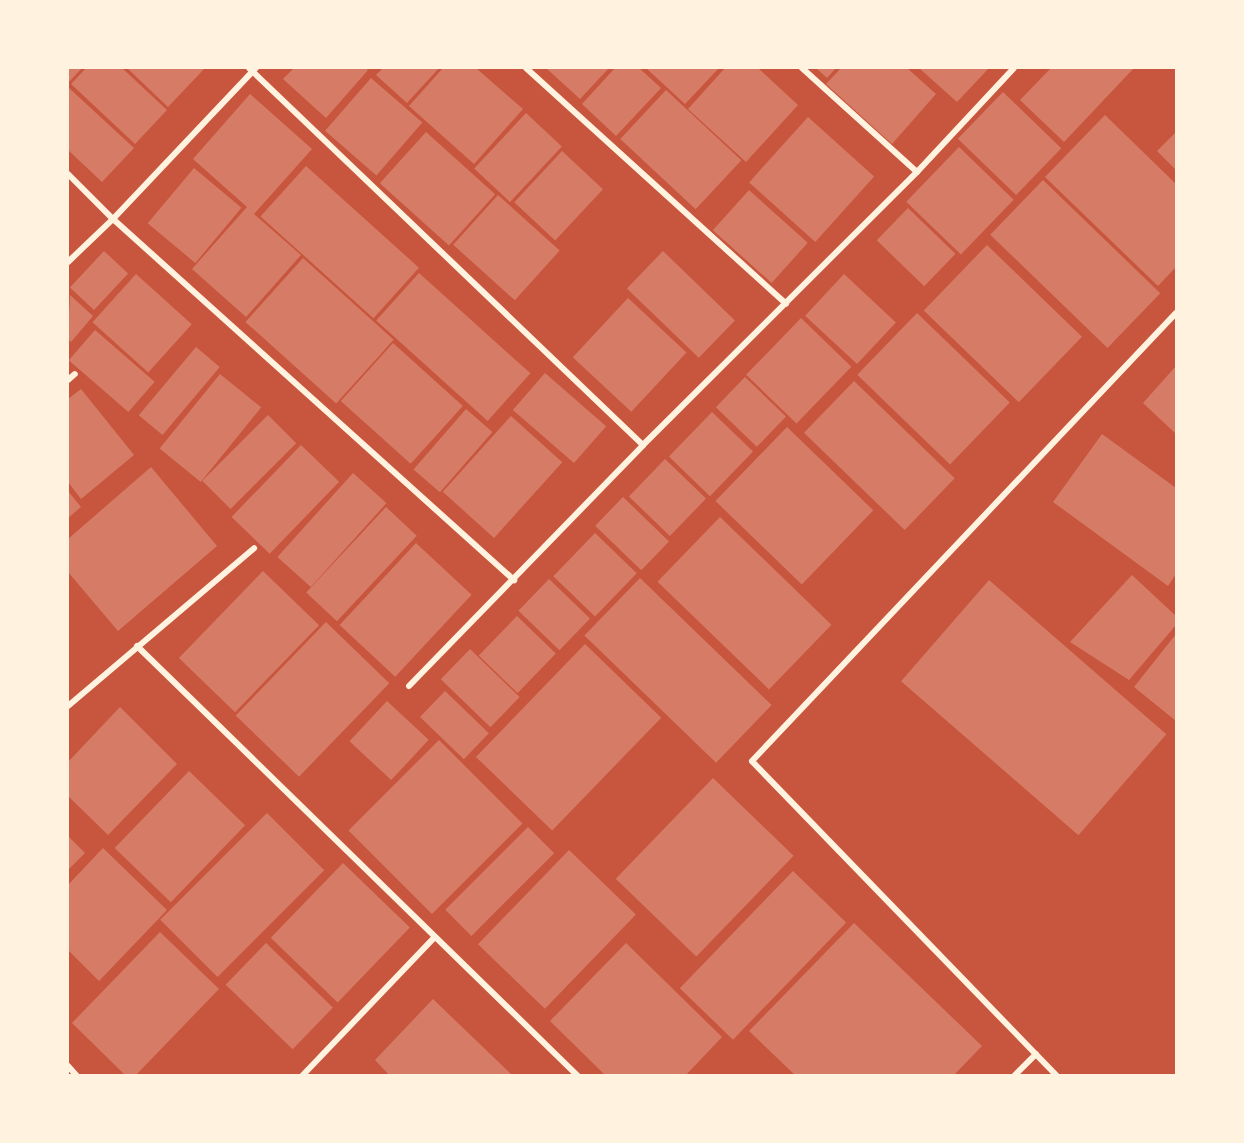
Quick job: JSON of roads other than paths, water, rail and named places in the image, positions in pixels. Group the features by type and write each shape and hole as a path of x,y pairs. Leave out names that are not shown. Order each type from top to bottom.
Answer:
{"street":[{"path":"526,68 786,304"},
{"path":"802,68 917,172"},
{"path":"409,686 643,445 917,172 1014,68"},
{"path":"68,262 113,219 252,69 643,445"},
{"path":"68,174 113,219 514,580"},
{"path":"1057,1076 752,762 1176,313"},
{"path":"68,380 75,374"},
{"path":"68,706 254,548"},
{"path":"137,646 578,1076"},
{"path":"302,1076 435,937"},
{"path":"1014,1076 1036,1054"},
{"path":"68,1066 77,1076"}]}
